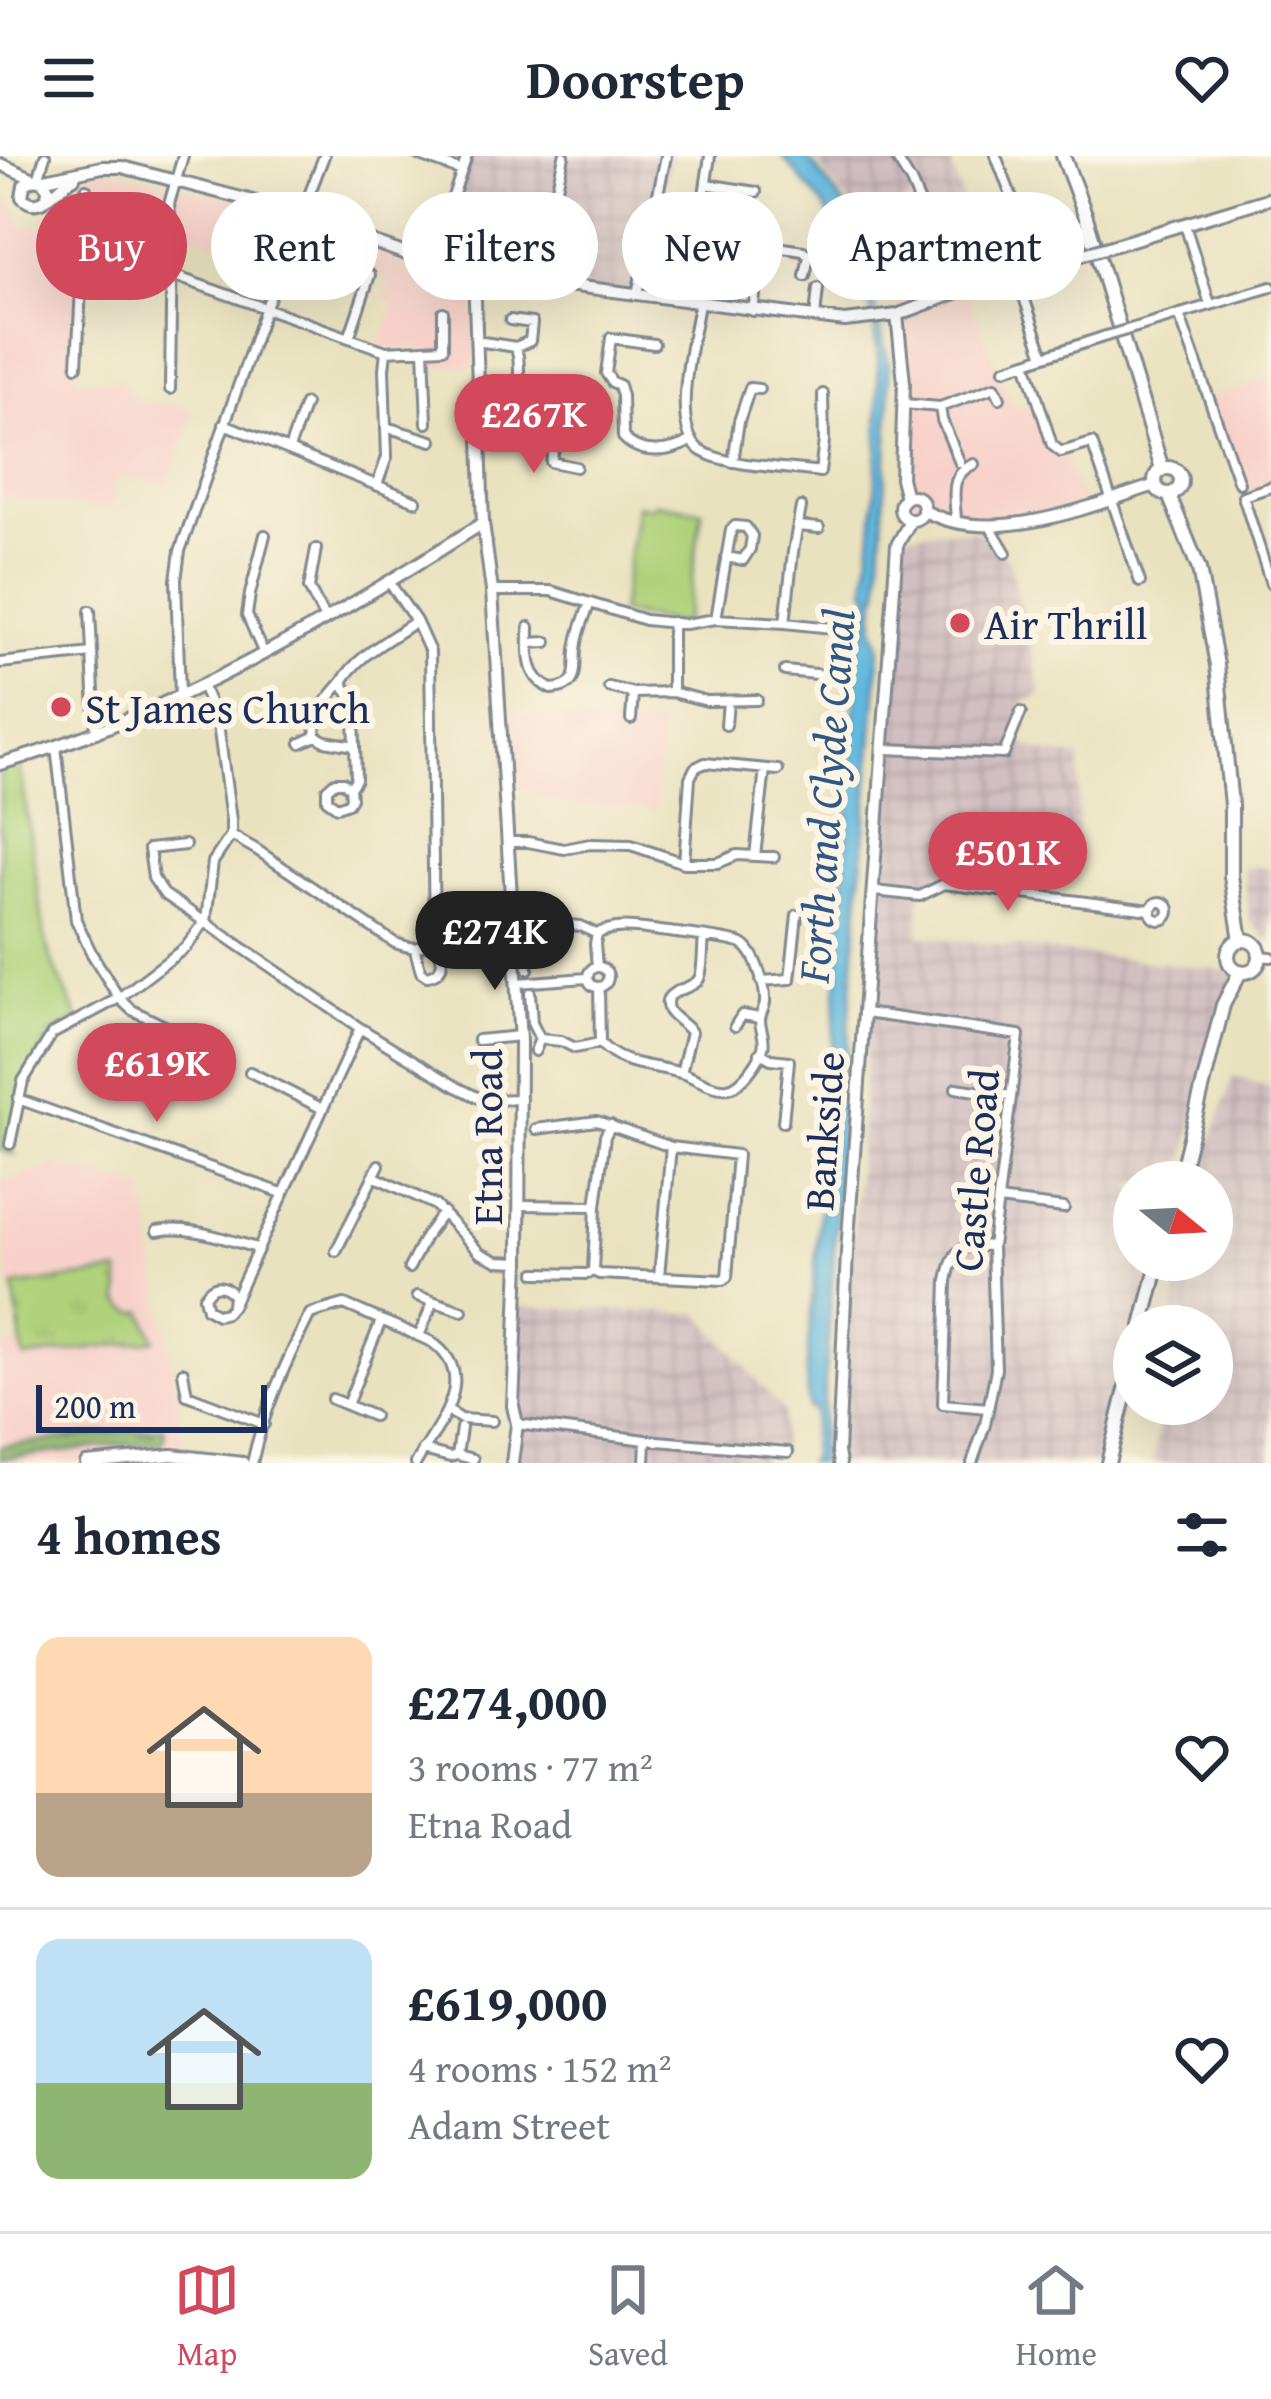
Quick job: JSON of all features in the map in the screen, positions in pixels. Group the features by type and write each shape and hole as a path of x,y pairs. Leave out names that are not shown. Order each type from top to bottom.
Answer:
{"main road":[{"path":"1063,156 1162,469"},
{"path":"1162,469 1176,470 1181,478 1178,491 1160,492 1155,485 1162,469"},
{"path":"1169,495 1199,568 1217,665 1231,805 1231,876 1241,940"},
{"path":"1241,940 1254,943 1266,956 1246,972 1240,972 1228,958 1231,947 1241,940"},
{"path":"1184,1161 1222,1005 1240,972"},
{"path":"1108,1463 1117,1425"}],"street":[{"path":"37,179 45,156"},
{"path":"172,192 183,156"},
{"path":"311,192 324,156"},
{"path":"420,156 462,171"},
{"path":"455,192 467,156"},
{"path":"556,192 564,156"},
{"path":"658,192 666,156"},
{"path":"705,192 710,156"},
{"path":"895,156 915,192"},
{"path":"996,156 1010,192"},
{"path":"0,166 37,179 48,192"},
{"path":"0,166 26,202 36,205"},
{"path":"22,193 24,185 37,179 102,167 122,167 226,192"},
{"path":"54,192 88,171"},
{"path":"706,184 756,192"},
{"path":"77,366 86,189"},
{"path":"1084,254 1271,198"},
{"path":"1185,225 1210,304"},
{"path":"783,247 809,256 805,276"},
{"path":"187,281 386,351 443,349 443,312"},
{"path":"1005,369 1271,287"},
{"path":"170,389 172,300"},
{"path":"180,695 176,580 180,551 269,300"},
{"path":"349,338 362,300"},
{"name":"Etna Road","path":"474,300 483,523 492,591 520,1036 513,1406 517,1424 512,1463"},
{"path":"671,300 815,318 876,319 936,300"},
{"path":"753,311 754,300"},
{"path":"815,318 817,300"},
{"path":"1026,300 1044,356"},
{"path":"699,304 684,404 685,422 701,450 733,462 824,474 823,394"},
{"path":"897,314 904,404 900,464 906,498"},
{"path":"1179,314 1238,483"},
{"path":"475,340 516,347 530,341 532,323 511,320"},
{"path":"654,344 610,338 606,374 619,385 622,396 622,437 631,446 658,451 679,449 692,440"},
{"path":"516,347 516,401 522,420 537,434 556,440 551,463 576,467"},
{"path":"424,349 427,423"},
{"path":"377,485 387,457 386,351"},
{"path":"1026,362 1052,445 1061,452 1092,443 1140,582"},
{"path":"904,404 940,407 995,387 1000,398"},
{"path":"733,462 750,388 759,389"},
{"path":"289,449 305,404"},
{"path":"940,407 960,463"},
{"path":"224,424 416,501"},
{"path":"386,427 432,441"},
{"path":"956,523 956,477 974,464"},
{"path":"923,511 911,520 900,512 901,503 918,498 923,511 936,518 990,526 1058,515 1155,485"},
{"path":"1271,487 1243,496 1271,581"},
{"path":"785,623 801,507"},
{"name":"Bankside","path":"840,1463 847,1253 897,545 911,520"},
{"path":"0,764 122,724 202,685 325,619 483,523"},
{"path":"798,526 819,528"},
{"path":"990,526 1006,553"},
{"path":"716,619 730,530 746,527 752,536 749,553 743,560 726,557"},
{"path":"264,654 248,615 265,535"},
{"path":"316,549 309,588 325,619"},
{"path":"389,582 416,621 432,668 434,937 442,955 442,968 436,974 422,972 420,948"},
{"path":"492,591 551,591 645,620 685,624 716,619 832,628 838,636 830,673 785,671"},
{"path":"529,627 533,676 551,689 564,687 574,676 577,640 590,603"},
{"path":"90,611 96,733"},
{"path":"316,736 314,723 348,671 416,621"},
{"path":"671,692 672,622"},
{"path":"529,643 547,642"},
{"path":"0,663 92,653"},
{"path":"342,682 354,715 356,779 350,788"},
{"path":"10,1144 22,1081 52,1034 119,998 186,947 205,921 213,862 231,836 218,724 202,685"},
{"path":"609,687 633,693 671,692 706,701 757,700"},
{"path":"631,719 633,693"},
{"path":"726,725 728,700"},
{"path":"885,748 1004,754 1021,712"},
{"path":"301,742 316,736"},
{"path":"316,736 355,746"},
{"path":"56,746 76,920 119,998 132,1010 181,1034"},
{"path":"683,863 690,778 695,768 706,763 778,770"},
{"path":"755,856 765,769"},
{"path":"231,836 395,943 420,948 434,937"},
{"path":"507,842 564,849 632,845 683,863 718,863 737,855 774,857"},
{"path":"185,844 149,849 153,878 164,894 360,1028 470,1095 483,1100 521,1099"},
{"path":"874,891 920,896 944,884 1150,910"},
{"path":"527,912 534,922"},
{"path":"761,981 790,979 797,915"},
{"path":"534,922 580,926 597,934 618,927 745,946 761,981 765,1005 760,1018 764,1042 760,1053 747,1076 729,1088 616,1058 600,1043 599,987"},
{"path":"529,969 527,939 534,922"},
{"path":"597,934 597,967"},
{"path":"681,1073 691,1032 671,1014 668,999 699,978 704,938"},
{"path":"597,967 608,976 599,987 587,978 597,967"},
{"path":"517,982 587,978"},
{"path":"530,993 532,1023 541,1039"},
{"path":"738,1005 742,1016"},
{"name":"Castle Road","path":"865,1013 1018,1035 992,1246 996,1369 972,1463"},
{"path":"742,1016 760,1018"},
{"path":"735,1026 742,1016"},
{"path":"232,1306 360,1028"},
{"path":"478,1040 520,1036"},
{"path":"541,1039 560,1040 575,1048 600,1043"},
{"path":"535,1051 541,1039"},
{"path":"760,1053 789,1061 783,1122"},
{"path":"250,1072 321,1108"},
{"path":"956,1088 1011,1096"},
{"path":"18,1099 282,1193"},
{"path":"536,1129 597,1121 671,1147 737,1156 727,1277 723,1280 593,1271 536,1273"},
{"path":"593,1271 596,1206 605,1136 611,1125"},
{"path":"659,1276 671,1147"},
{"path":"336,1251 379,1165"},
{"path":"373,1176 435,1205 480,1252 497,1261 519,1262"},
{"path":"998,1201 1064,1208"},
{"path":"520,1205 596,1206"},
{"path":"409,1268 443,1212"},
{"path":"157,1232 188,1229 257,1248"},
{"path":"988,1408 944,1404 947,1281 956,1254 970,1244 992,1246"},
{"path":"417,1296 462,1312"},
{"path":"418,1336 433,1302"},
{"path":"252,1463 310,1314 344,1304 439,1347 452,1365 455,1387 447,1410 416,1463"},
{"path":"347,1405 381,1321"},
{"path":"183,1372 187,1395 264,1424"},
{"path":"332,1399 373,1416"},
{"path":"447,1410 461,1419 491,1421"},
{"path":"517,1424 788,1452"},
{"path":"457,1455 461,1428"},
{"path":"645,1463 646,1440"},
{"path":"423,1450 473,1459"},
{"path":"86,1463 188,1455 243,1463"}],"shaded area":[{"path":"467,156 670,156 663,192 622,192 622,293 598,289 598,192 455,192"},
{"path":"812,156 949,156 960,192 840,192"},
{"path":"102,167 211,194 211,240 187,233 187,192 70,192 86,189 88,171"},
{"path":"0,195 12,203 22,226 36,228 36,300 81,300 77,379 125,380 124,388 138,401 195,408 167,484 117,477 110,510 0,496"},
{"path":"382,245 402,251 402,300 475,300 476,366 425,368 424,349 378,348 394,303 383,299 389,281 378,277"},
{"path":"969,300 1013,408 1038,401 1052,445 1063,452 1088,506 990,526 923,510 906,498 899,301"},
{"path":"1271,378 1271,487 1243,496 1209,398"},
{"path":"977,531 1009,560 1041,694 1021,703 1018,743 1080,758 1077,835 1012,829 971,857 966,877 942,873 934,877 920,896 918,936 1240,972 1222,1005 1184,1161 1113,1161 1113,1281 1154,1281 1147,1305 1113,1305 1113,1425 1117,1425 1108,1463 840,1463 903,534"},
{"path":"499,713 662,726 655,810 552,803 504,778"},
{"path":"1271,868 1271,941 1250,922 1243,869"},
{"path":"1233,1076 1271,1087 1271,1463 1153,1463 1158,1425 1233,1425 1233,1305 1175,1305 1178,1281 1233,1281 1233,1161 1205,1161"},
{"path":"52,1163 144,1189 183,1455 243,1463 155,1463 167,1457 0,1463 0,1347 22,1343 4,1247 0,1182 50,1168"},
{"path":"518,1307 699,1313 784,1412 781,1451 764,1450 763,1463 512,1463"}],"green space":[{"path":"552,379 595,385 589,429 546,423"},
{"path":"655,503 702,511 685,624 620,613 637,505"},
{"path":"19,759 45,938 78,1018 52,1034 23,1081 10,1144 14,1154 0,1150 0,764"},
{"path":"120,1272 120,1302 127,1309 143,1311 155,1340 24,1358 14,1286"},
{"path":"164,1427 161,1444 0,1459 0,1446"}],"water":[{"path":"782,156 806,156 834,192 812,192"},
{"path":"868,300 874,300 888,362 890,403 874,629 880,646 819,1463 808,1463 814,1410 808,1408 806,1374 831,1073 855,664 866,630 875,504 878,363"}],"place":[{"name":"Air Thrill","path":"960,623"},
{"name":"St James Church","path":"61,707"}],"water label":[{"name":"Forth and Clyde Canal","path":"825,796"}]}
